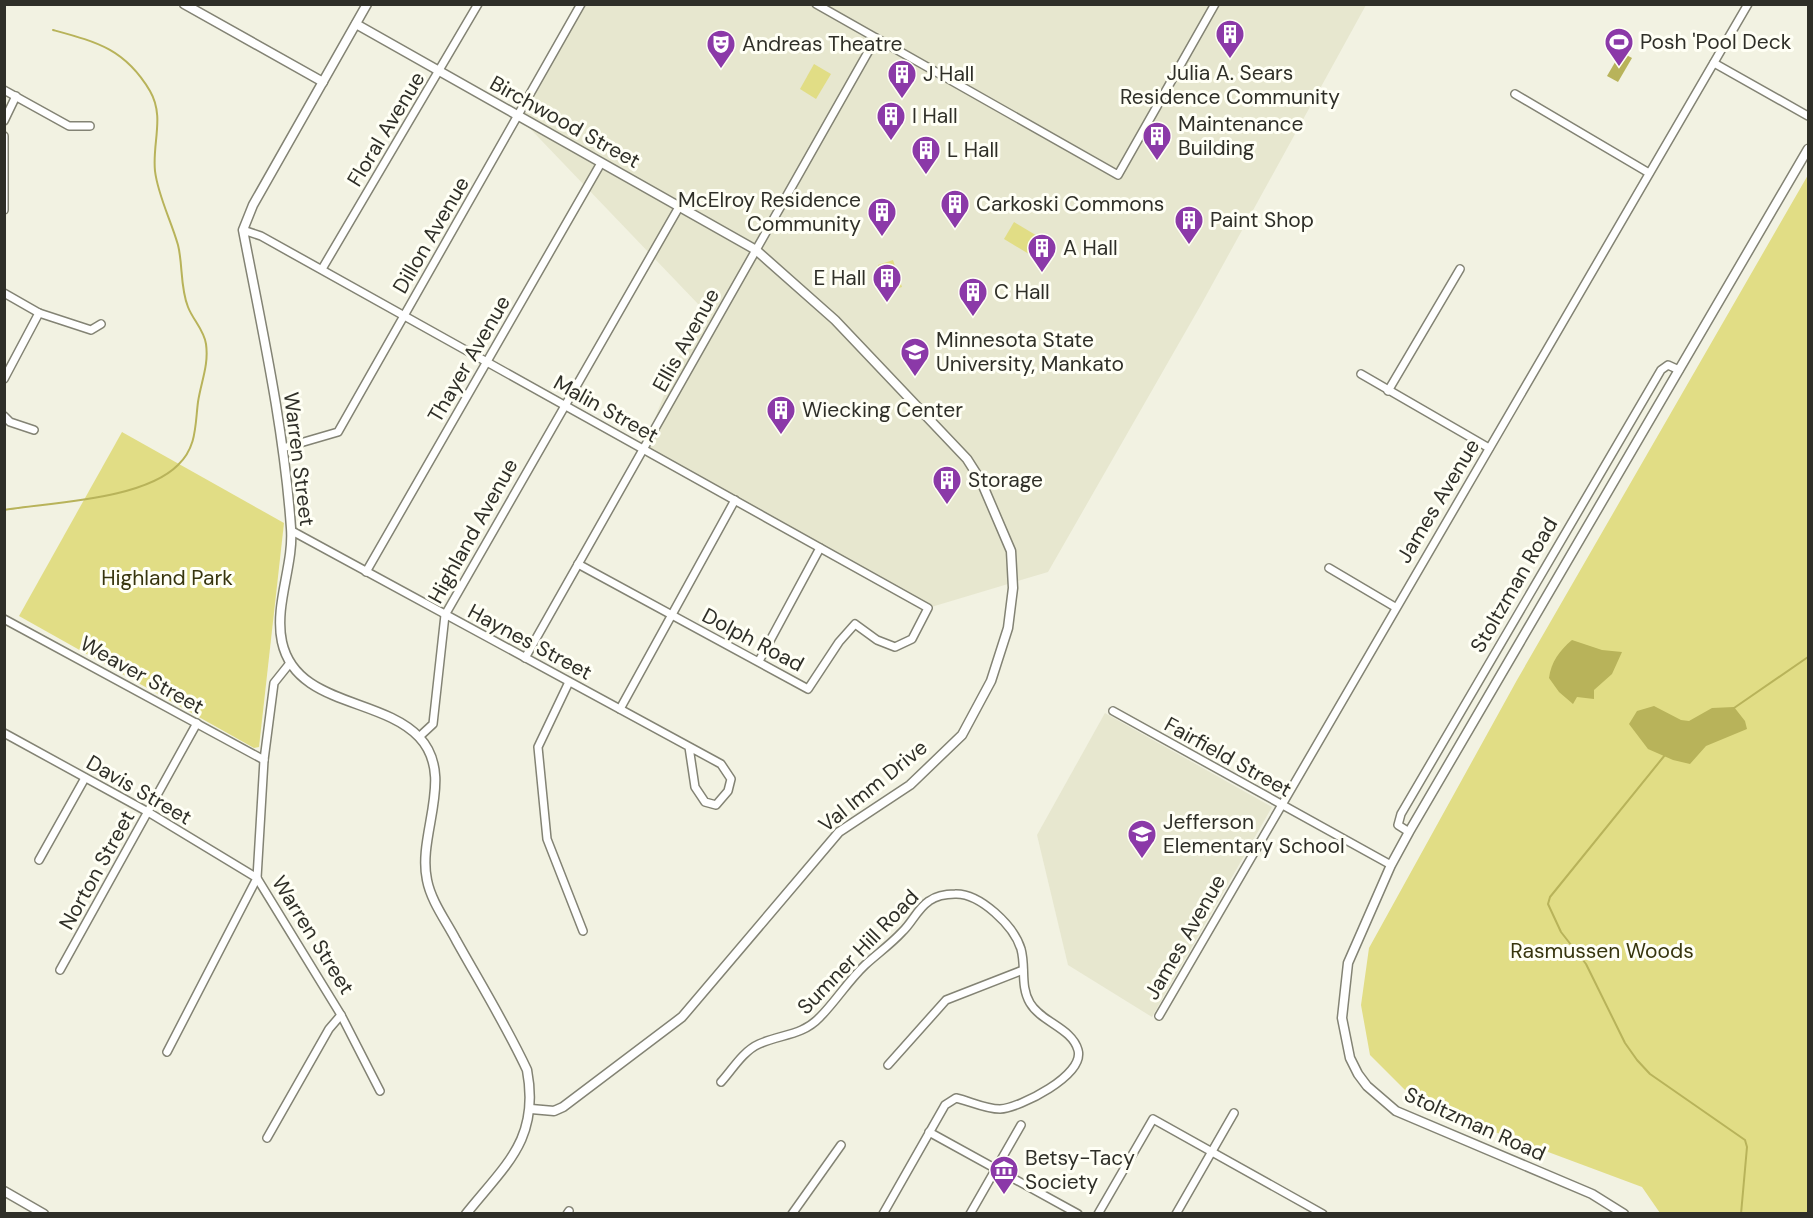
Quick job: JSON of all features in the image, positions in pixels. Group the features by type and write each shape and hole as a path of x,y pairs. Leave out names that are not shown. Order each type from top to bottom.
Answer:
{"street":[{"path":"184,4 323,82"},
{"path":"243,231 253,205 367,4"},
{"name":"Floral Avenue","path":"322,270 478,4"},
{"name":"Dillon Avenue","path":"284,448 338,432 581,4"},
{"path":"816,4 1118,175 1215,4"},
{"name":"James Avenue","path":"1159,1016 1748,4"},
{"name":"Birchwood Street","path":"356,24 756,250"},
{"name":"Ellis Avenue","path":"525,658 876,38"},
{"path":"1714,63 1809,116"},
{"path":"4,90 69,126 90,126"},
{"path":"1515,94 1649,173"},
{"path":"4,121 16,96"},
{"path":"4,136 4,210"},
{"name":"Stoltzman Road","path":"1624,1214 1592,1194 1396,1111 1367,1086 1350,1058 1342,1018 1348,963 1391,865 1409,832 1809,149"},
{"name":"Thayer Avenue","path":"366,572 602,163"},
{"name":"Highland Avenue","path":"419,737 433,724 445,615 679,207"},
{"name":"Malin Street","path":"243,231 261,236 928,608 916,631"},
{"name":"Warren Street","path":"243,231 284,448 292,531 282,608 282,641 290,663 274,683 264,760 257,878 341,1015 380,1091"},
{"name":"Val Imm Drive","path":"531,1109 554,1111 563,1107 682,1017 840,832 910,785 962,735 991,681 1008,628 1013,588 1011,551 981,481 968,459 835,320 756,250"},
{"path":"1389,391 1460,269"},
{"path":"4,293 39,312 91,330 101,324"},
{"path":"4,379 39,312"},
{"name":"Stoltzman Road","path":"1409,832 1401,829 1397,820 1661,370 1668,365 1679,370"},
{"path":"1361,374 1489,448"},
{"path":"4,416 10,422 34,430"},
{"path":"620,709 735,500"},
{"name":"Haynes Street","path":"292,531 721,764 731,779 728,791 716,805 705,802 695,787 689,747"},
{"path":"759,661 820,548"},
{"name":"Dolph Road","path":"578,564 808,689 839,642 855,624 877,640 895,647 912,639 916,631"},
{"path":"1329,568 1395,607"},
{"name":"Weaver Street","path":"4,619 264,760"},
{"path":"290,663 310,682 339,698 396,722 419,737 430,758 436,783 425,841 427,883 435,902 522,1059 532,1095 530,1120 518,1147 466,1214"},
{"path":"569,682 538,747 547,839 583,931"},
{"name":"Fairfield Street","path":"1113,711 1391,865"},
{"name":"Norton Street","path":"60,969 196,723"},
{"name":"Davis Street","path":"4,733 148,812 257,878"},
{"path":"39,861 85,778"},
{"path":"167,1052 257,878"},
{"name":"Sumner Hill Road","path":"721,1082 749,1049 760,1043 795,1035 820,1018 863,967 902,933 927,902 937,897 966,895 983,905 1007,926 1018,940 1027,997 1031,1005 1075,1045 1078,1052 1076,1066 1069,1074 1047,1088 1009,1107 988,1107 956,1098 945,1106 929,1132"},
{"path":"888,1065 946,1000 1023,970"},
{"path":"267,1138 329,1029 341,1015"},
{"path":"1176,1214 1234,1113"},
{"path":"1098,1214 1153,1119 1323,1214"},
{"path":"970,1214 1020,1125"},
{"path":"883,1214 929,1132 1075,1213"},
{"path":"792,1214 841,1145"},
{"path":"4,1191 44,1214"}],"shaded area":[{"name":"Minnesota State University, Mankato","path":"581,5 1366,5 1202,303 1048,572 928,608 643,449 699,305 518,116"},
{"name":"Posh 'Pool Deck","path":"1621,52 1632,58 1618,82 1607,76"},
{"path":"1572,640 1602,650 1622,652 1612,674 1594,690 1594,699 1577,697 1573,704 1559,692 1549,678 1557,657"},
{"path":"1654,706 1681,720 1689,721 1712,708 1734,707 1745,721 1747,729 1706,746 1690,764 1673,760 1648,749 1629,724 1637,711"},
{"name":"Jefferson Elementary School","path":"1105,713 1272,807 1152,1017 1068,965 1037,835"}],"green space":[{"path":"814,64 831,74 816,99 800,89"},
{"name":"Rasmussen Woods","path":"1808,175 1808,1213 1660,1213 1642,1187 1452,1116 1408,1093 1370,1055 1361,1005 1369,948 1517,680"},
{"path":"1014,222 1039,237 1029,254 1004,239"},
{"path":"893,260 902,287 886,292 878,265"},
{"name":"Highland Park","path":"122,432 284,523 259,747 254,748 19,616"}],"waterway":[{"path":"4,510 120,493 162,477 178,465 192,443 207,352 205,339 185,299 178,245 155,171 157,111 150,91 130,65 109,49 53,30"},
{"path":"1734,708 1808,657"},
{"path":"1665,755 1550,897 1548,904 1561,932 1586,964 1625,1043 1637,1060 1650,1074 1745,1140 1747,1147 1741,1214"}],"place":[{"name":"Julia A. Sears Residence Community","path":"1230,60"},
{"name":"Posh 'Pool Deck","path":"1619,68"},
{"name":"Andreas Theatre","path":"721,70"},
{"name":"J Hall","path":"902,100"},
{"name":"I Hall","path":"891,142"},
{"name":"Maintenance Building","path":"1157,162"},
{"name":"L Hall","path":"926,176"},
{"name":"Carkoski Commons","path":"955,230"},
{"name":"McElroy Residence Community","path":"882,238"},
{"name":"Paint Shop","path":"1189,246"},
{"name":"A Hall","path":"1042,274"},
{"name":"E Hall","path":"887,304"},
{"name":"C Hall","path":"973,318"},
{"name":"Minnesota State University, Mankato","path":"915,378"},
{"name":"Wiecking Center","path":"781,436"},
{"name":"Storage","path":"947,506"},
{"name":"Jefferson Elementary School","path":"1142,860"},
{"name":"Betsy-Tacy Society","path":"1004,1196"}]}
